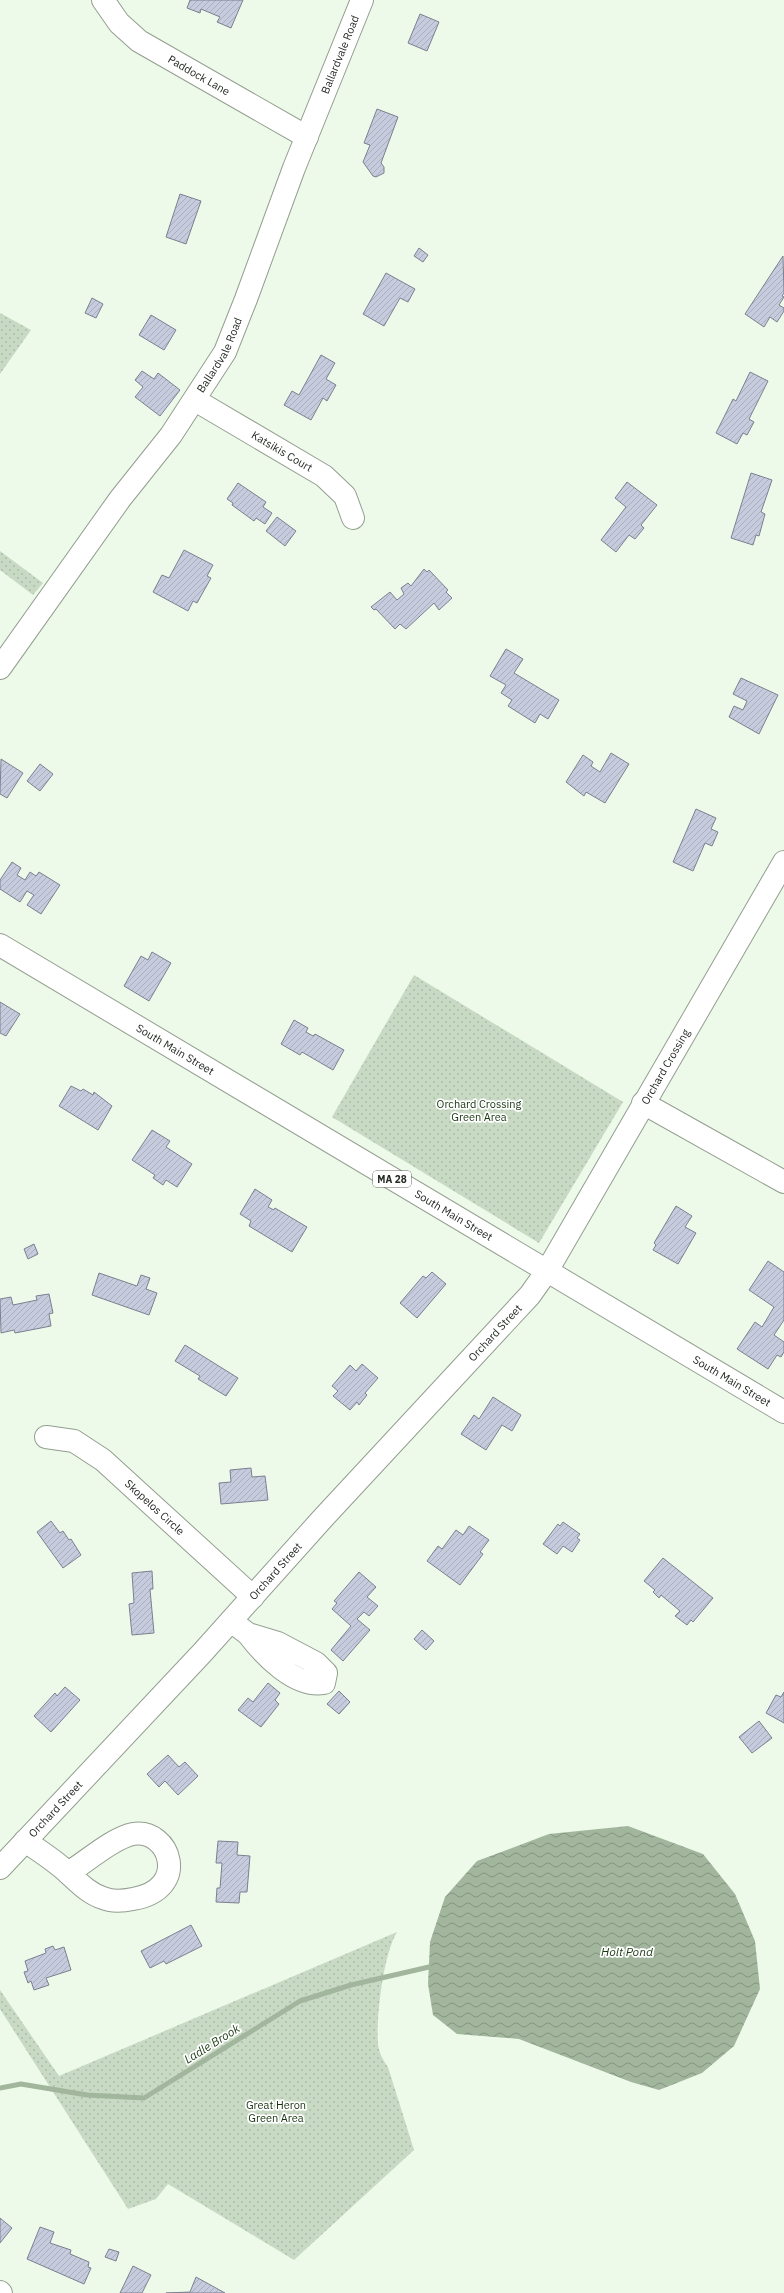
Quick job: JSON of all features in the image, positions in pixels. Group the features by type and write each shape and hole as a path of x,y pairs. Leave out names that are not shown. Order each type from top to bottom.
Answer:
{"street":[{"name":"Paddock Lane","path":"103,0 119,23 139,41 307,137"},
{"name":"Ballardvale Road","path":"0,668 120,499 194,400 224,352 233,333 307,137 362,0"},
{"name":"Katsikis Court","path":"194,400 324,476 344,496 353,518"},
{"name":"Orchard Crossing","path":"547,1271 784,862"},
{"name":"South Main Street","path":"0,945 784,1412"},
{"path":"643,1103 784,1182"},
{"name":"Orchard Street","path":"0,1868 231,1621 324,1517 530,1295 547,1271"},
{"name":"Skopelos Circle","path":"46,1437 74,1441 103,1460 253,1597"},
{"path":"231,1621 248,1634"},
{"path":"25,1841 68,1873"}],"green space":[{"path":"0,313 31,330 0,374"},
{"path":"0,551 43,583 33,595 0,570"},
{"name":"Orchard Crossing Green Area","path":"414,975 623,1102 539,1243 332,1117"},
{"name":"Great Heron Green Area","path":"397,1932 392,1942 384,1971 379,2003 378,2044 379,2050 388,2067 414,2150 294,2260 168,2184 156,2199 128,2209 0,2009 0,1990 59,2076"}],"water":[{"name":"Holt Pond","path":"628,1826 703,1854 735,1894 755,1941 760,1989 734,2046 702,2073 659,2090 631,2082 519,2039 457,2034 433,2015 428,1984 430,1942 445,1897 477,1861 549,1834"}],"building":[{"path":"190,0 243,0 231,28 217,22 220,17 201,9 200,13 187,8"},
{"path":"420,14 439,22 427,51 408,43"},
{"path":"377,109 398,117 381,163 384,167 384,173 376,177 373,176 363,162 370,145 364,143"},
{"path":"180,194 201,201 186,244 166,237"},
{"path":"419,248 428,255 423,262 414,256"},
{"path":"783,256 784,293 782,296 784,297 779,305 784,308 784,311 777,322 770,317 764,327 745,314"},
{"path":"386,273 415,289 408,302 400,298 384,326 363,314"},
{"path":"92,298 103,304 96,318 85,313"},
{"path":"151,315 176,330 164,350 139,335"},
{"path":"321,355 335,363 326,379 336,385 327,401 323,398 311,420 284,405 292,391 299,395"},
{"path":"142,371 154,379 158,373 180,390 160,416 135,397 143,387 135,380"},
{"path":"750,372 768,381 749,419 754,422 747,435 743,433 737,444 716,433 733,399 736,401"},
{"path":"751,473 772,480 761,512 765,514 759,536 756,535 753,545 731,538"},
{"path":"627,482 657,505 641,525 644,528 635,539 629,535 616,552 601,540 626,507 615,498"},
{"path":"238,483 266,502 263,507 272,513 265,524 256,518 254,521 232,505 233,503 227,499"},
{"path":"277,517 296,531 285,546 266,531"},
{"path":"184,550 213,565 207,576 211,578 197,603 193,601 188,611 153,592 162,575 169,578"},
{"path":"424,569 427,572 429,570 448,590 446,592 452,598 439,610 434,603 406,629 400,624 395,629 376,609 374,610 371,607 390,592 397,600 404,594 401,588 408,583 411,586"},
{"path":"506,649 523,659 514,673 559,700 548,719 540,714 535,723 508,706 512,700 501,693 506,685 490,676"},
{"path":"741,678 778,695 759,734 729,717 734,706 743,710 747,701 733,694"},
{"path":"611,753 629,764 605,803 586,792 584,796 566,782 583,755 593,762 591,766 600,772"},
{"path":"1,759 23,773 7,798 0,794"},
{"path":"40,764 53,774 40,791 27,781"},
{"path":"696,809 716,818 711,829 718,832 712,846 705,843 693,871 673,862"},
{"path":"12,862 21,868 17,875 25,880 30,872 36,876 39,872 60,885 41,914 27,905 34,895 27,891 20,902 0,889 0,880"},
{"path":"152,952 171,963 149,1001 124,986 141,956 148,960"},
{"path":"0,1002 20,1014 6,1036 0,1033"},
{"path":"294,1020 308,1028 306,1032 313,1036 315,1034 344,1050 333,1070 302,1052 300,1055 281,1044"},
{"path":"71,1086 81,1091 83,1089 93,1095 94,1092 112,1106 98,1130 59,1106"},
{"path":"152,1130 170,1141 166,1147 192,1164 177,1187 166,1180 163,1185 153,1178 155,1175 132,1160"},
{"path":"255,1189 272,1200 268,1207 274,1210 275,1208 307,1227 292,1252 249,1226 251,1221 240,1214"},
{"path":"676,1206 692,1216 685,1227 696,1233 678,1264 653,1250 656,1245 654,1243"},
{"path":"34,1244 38,1254 28,1259 24,1249"},
{"path":"768,1261 784,1272 784,1320 774,1335 784,1342 784,1352 781,1357 777,1355 768,1369 737,1349 755,1322 762,1327 774,1307 749,1290"},
{"path":"432,1272 446,1284 417,1318 400,1303 423,1276 426,1278"},
{"path":"99,1273 137,1286 141,1275 150,1278 146,1289 157,1293 149,1315 92,1295"},
{"path":"49,1294 53,1313 49,1314 51,1326 15,1333 14,1330 1,1333 0,1299 11,1297 13,1305 37,1300 36,1296"},
{"path":"185,1345 238,1378 226,1396 198,1379 200,1376 175,1361"},
{"path":"362,1364 378,1378 365,1393 367,1395 359,1405 357,1402 350,1410 333,1396 338,1391 332,1386 350,1365 356,1371"},
{"path":"493,1397 521,1415 512,1431 502,1425 486,1450 461,1434 474,1415 479,1419"},
{"path":"251,1468 252,1477 265,1476 268,1500 221,1504 219,1483 231,1482 230,1470"},
{"path":"51,1521 60,1533 63,1531 69,1540 71,1539 81,1555 63,1568 37,1532"},
{"path":"563,1522 580,1534 577,1538 580,1540 572,1552 563,1546 557,1554 543,1544 558,1524 560,1526"},
{"path":"469,1526 489,1540 480,1552 483,1554 460,1585 427,1561 438,1546 442,1549 456,1530 463,1535"},
{"path":"663,1558 713,1598 693,1622 691,1620 687,1625 675,1616 680,1611 661,1595 659,1598 653,1592 655,1590 644,1581"},
{"path":"152,1571 153,1589 150,1589 154,1633 132,1635 129,1604 134,1603 132,1573"},
{"path":"359,1572 376,1587 367,1597 378,1606 369,1616 364,1612 357,1619 370,1630 343,1661 331,1650 351,1626 332,1609 337,1603 334,1601"},
{"path":"422,1630 434,1641 426,1650 414,1639"},
{"path":"268,1683 280,1693 275,1700 279,1704 261,1727 238,1710 248,1698 253,1702"},
{"path":"65,1687 80,1700 51,1732 34,1716 55,1693 57,1696"},
{"path":"339,1691 350,1702 339,1714 327,1704"},
{"path":"784,1692 784,1723 766,1713 776,1695 781,1697"},
{"path":"759,1721 772,1738 752,1753 739,1737"},
{"path":"168,1755 179,1767 185,1762 198,1776 178,1795 165,1781 159,1787 147,1774"},
{"path":"218,1841 238,1842 237,1855 250,1856 247,1892 240,1892 239,1903 216,1902 217,1888 220,1888 222,1863 216,1863"},
{"path":"191,1925 202,1946 166,1964 164,1961 150,1968 141,1951"},
{"path":"53,1946 55,1950 64,1947 71,1970 46,1978 49,1985 34,1990 31,1981 28,1983 24,1972 28,1971 25,1961 46,1953 45,1949"},
{"path":"0,2218 12,2228 0,2243"},
{"path":"40,2227 54,2232 50,2243 71,2250 70,2254 89,2262 88,2267 91,2268 84,2284 27,2259"},
{"path":"109,2249 119,2252 116,2261 105,2257"},
{"path":"133,2266 151,2275 142,2293 120,2293"},
{"path":"196,2277 225,2293 166,2293 190,2292"}],"waterway":[{"name":"Ladle Brook","path":"0,2088 21,2084 87,2095 144,2098 300,2001 351,1985 429,1967"}]}
